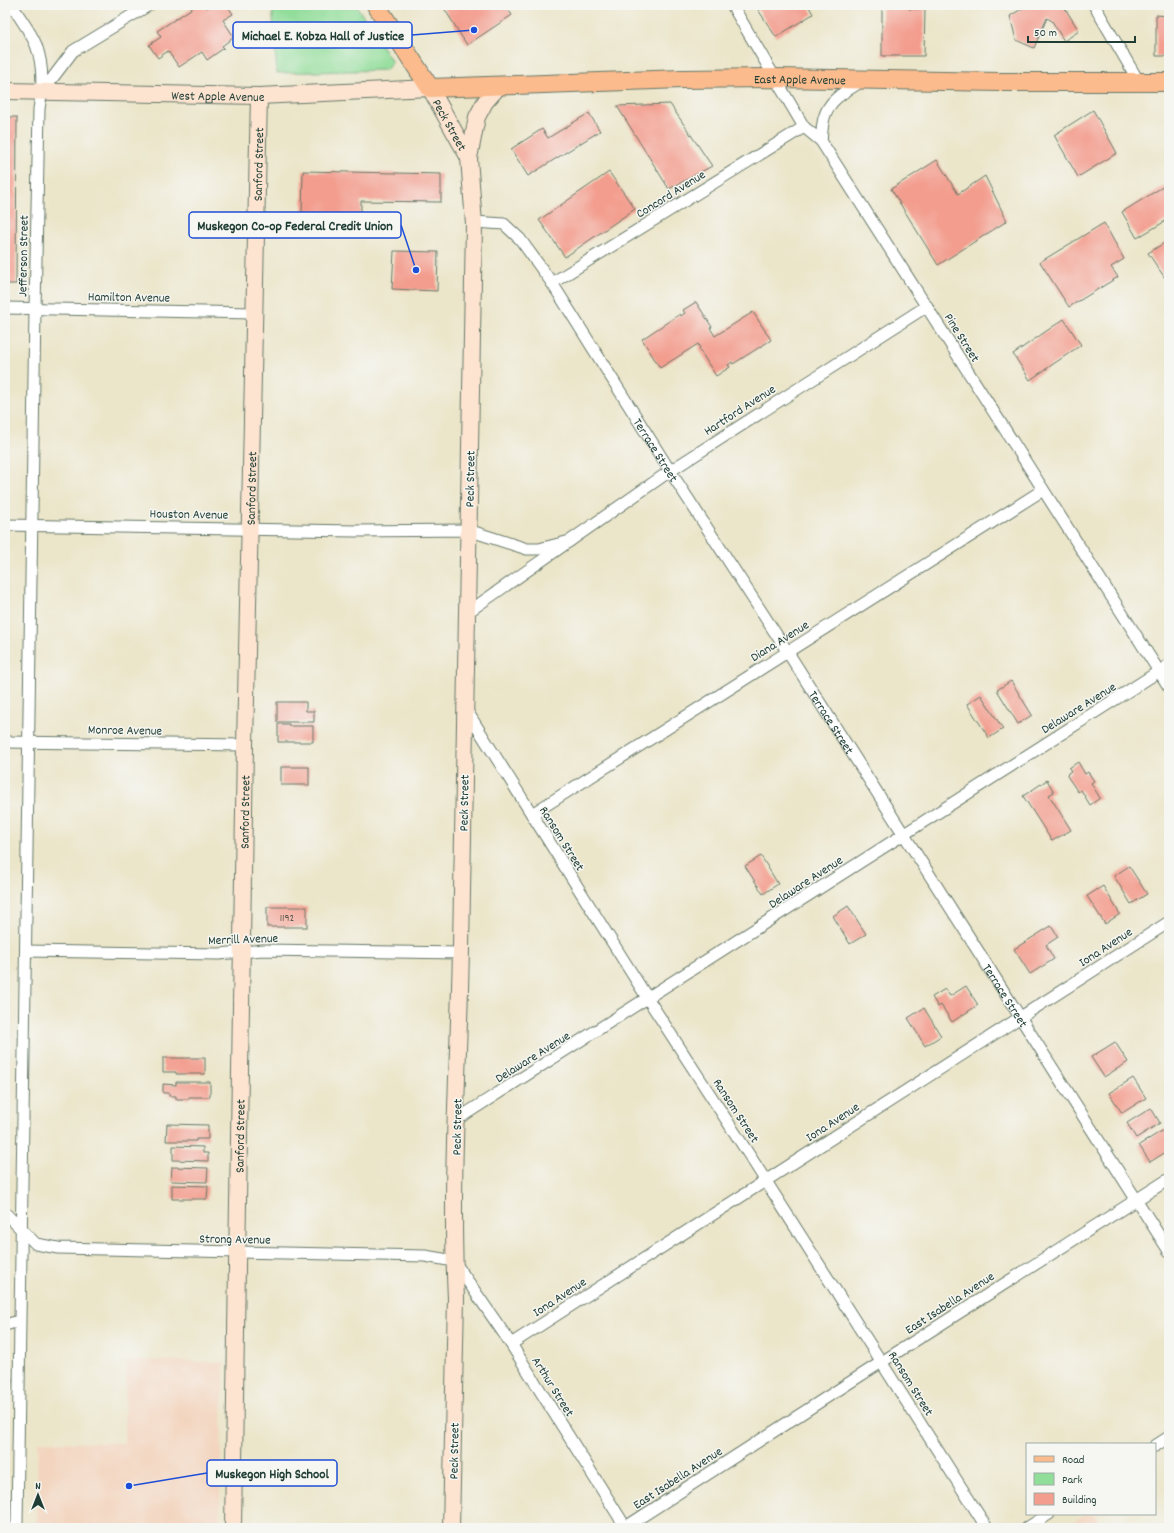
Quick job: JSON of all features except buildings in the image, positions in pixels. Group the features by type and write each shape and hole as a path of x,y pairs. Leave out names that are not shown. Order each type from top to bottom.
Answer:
{"main road":[{"path":"376,5 430,88"},
{"name":"East Apple Avenue","path":"430,88 776,78 1000,82 1169,82"}],"street":[{"name":"Jefferson Street","path":"12,5 36,43 42,66 42,92 39,109 35,309 16,1526"},
{"path":"42,92 73,51 149,5"},
{"name":"Pine Street","path":"732,5 804,127 821,141 1169,687"},
{"path":"1094,5 1139,82"},
{"path":"821,141 824,118 831,104 840,94 866,79"},
{"path":"469,158 477,117 485,102 500,85"},
{"name":"West Apple Avenue","path":"5,91 258,96 430,88"},
{"name":"Peck Street","path":"430,88 469,158 474,222 468,530 468,612 456,1120 454,1261 456,1298 451,1528"},
{"name":"Sanford Street","path":"233,1528 245,745 258,96"},
{"name":"Concord Avenue","path":"552,283 804,127"},
{"name":"Terrace Street","path":"474,222 504,224 520,239 552,283 670,471 788,651 1169,1250"},
{"name":"Hartford Avenue","path":"468,612 670,471 927,306"},
{"name":"Hamilton Avenue","path":"5,308 254,313"},
{"name":"Diana Avenue","path":"532,814 1043,490"},
{"name":"Houston Avenue","path":"5,525 356,531 468,530"},
{"name":"Hartford Avenue","path":"468,530 527,549 539,549 570,541"},
{"name":"Delaware Avenue","path":"456,1120 648,999 1169,665"},
{"name":"Ransom Street","path":"465,707 648,999 988,1528"},
{"name":"Monroe Avenue","path":"5,742 245,745"},
{"name":"Iona Avenue","path":"511,1344 1169,922"},
{"name":"Merrill Avenue","path":"26,951 219,954 263,950 461,953"},
{"name":"East Isabella Avenue","path":"626,1528 882,1362 1169,1179"},
{"name":"Strong Avenue","path":"5,1213 36,1244 58,1248 425,1256 454,1261"},
{"name":"Arthur Street","path":"454,1261 511,1344 626,1528"},
{"path":"5,1325 19,1321"},
{"path":"1156,1445 1169,1437"},
{"path":"1027,1528 1047,1515"}],"shaded area":[{"path":"126,1360 224,1362 219,1528 36,1528 38,1442 124,1443"},
{"path":"1083,1515 1095,1515 1104,1528 1063,1528"}],"green space":[{"path":"272,5 356,5 392,62 386,70 277,73"}],"place":[{"name":"Michael E. Kobza Hall of Justice","path":"474,30"},
{"name":"Muskegon Co-op Federal Credit Union","path":"416,270"},
{"name":"Muskegon High School","path":"129,1486"}]}
